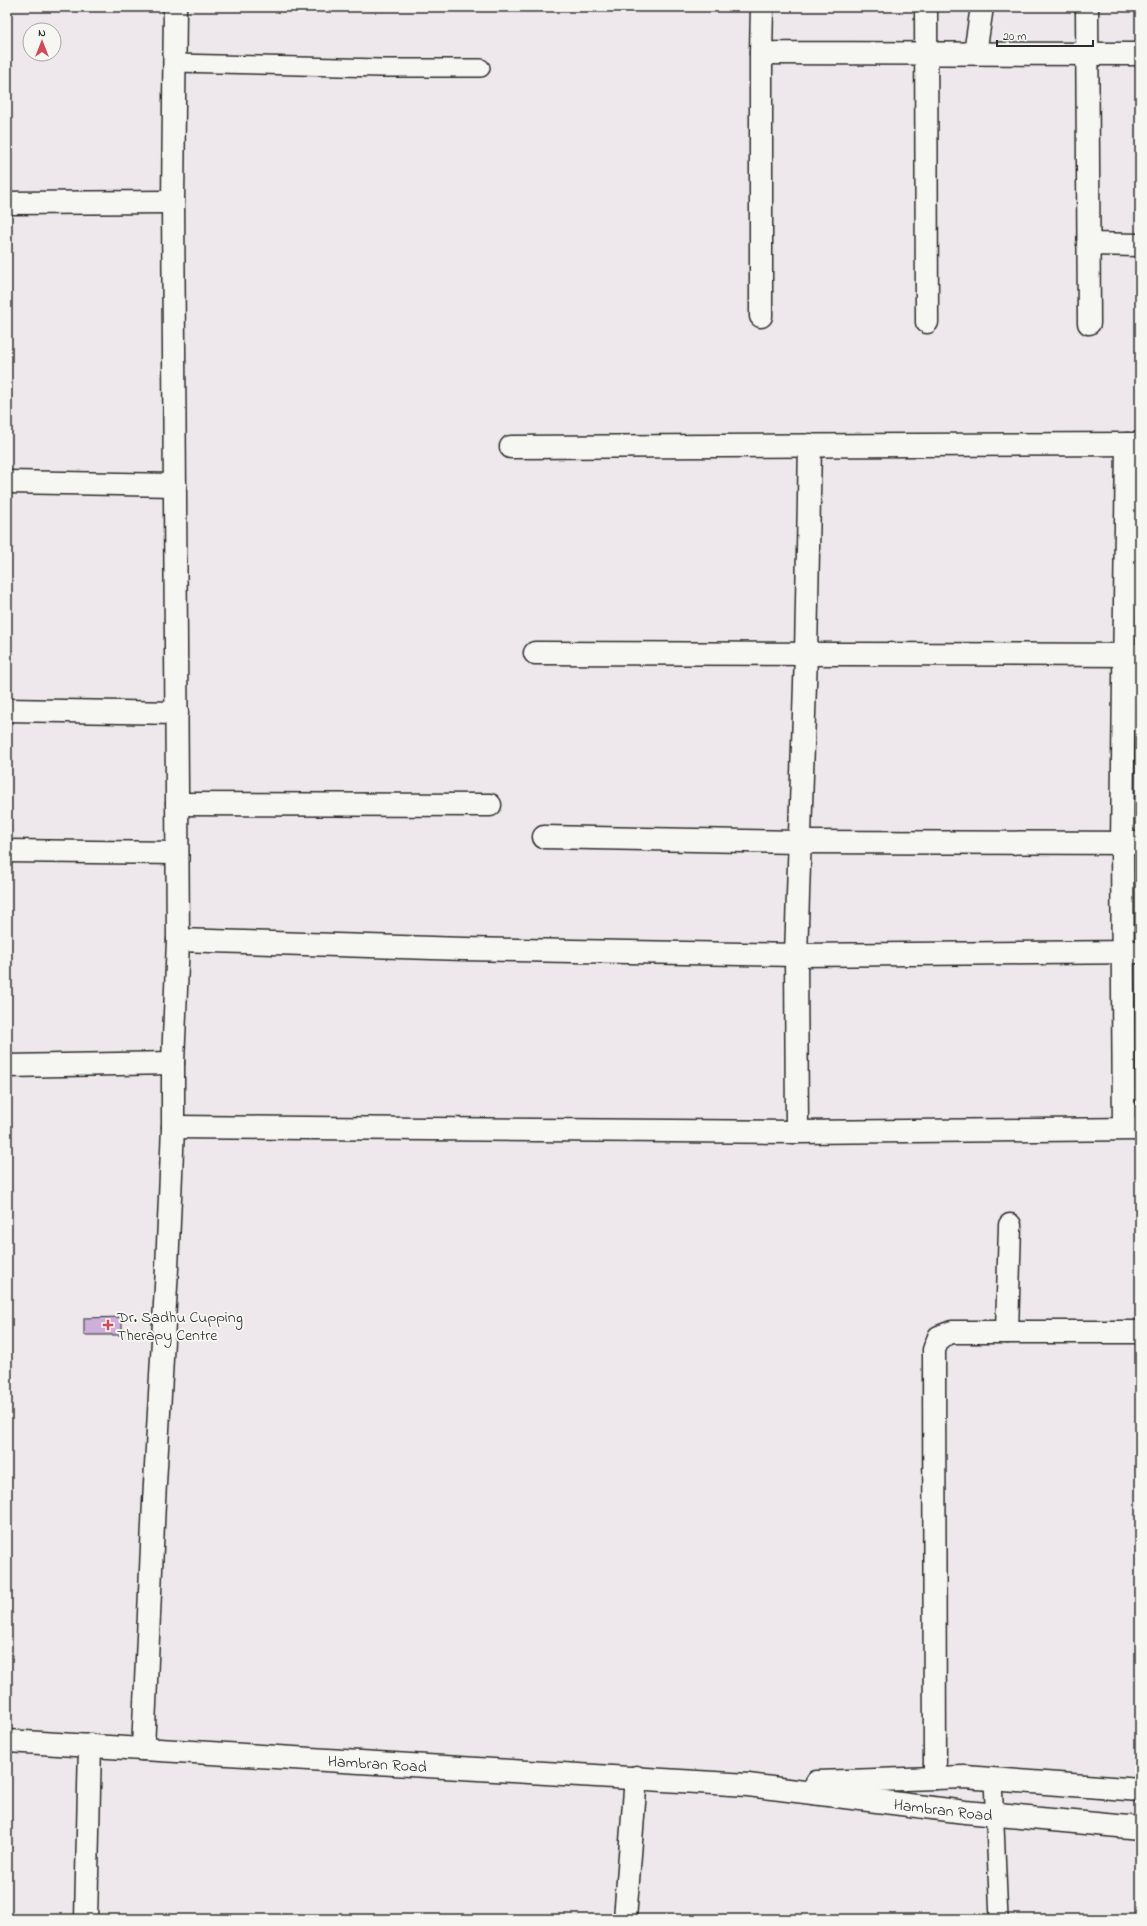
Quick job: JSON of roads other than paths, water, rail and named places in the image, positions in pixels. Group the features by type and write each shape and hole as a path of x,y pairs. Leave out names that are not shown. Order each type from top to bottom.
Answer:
{"street":[{"path":"144,1749 173,1127 173,1063 178,940 173,202 175,7"},
{"path":"761,316 762,7"},
{"path":"926,7 927,322"},
{"path":"976,53 982,7"},
{"path":"1087,7 1089,323"},
{"path":"761,53 1140,54"},
{"path":"7,203 173,202"},
{"path":"1088,244 1140,245"},
{"path":"173,1127 797,1132 1132,1129 1131,843 1134,444 511,446"},
{"path":"797,1132 796,955 806,654 810,446"},
{"path":"7,482 175,486"},
{"path":"535,653 1133,655"},
{"path":"7,710 177,713"},
{"path":"177,804 490,805"},
{"path":"544,837 799,842 1131,843"},
{"path":"7,851 178,853"},
{"path":"178,940 472,949 796,955 1132,952"},
{"path":"7,1066 173,1063"},
{"path":"1007,1332 1010,1225"},
{"path":"935,1778 934,1350 939,1337 952,1332 1140,1332"},
{"name":"Hambran Road","path":"7,1741 636,1777 748,1785 994,1814 1140,1828"},
{"path":"86,1919 90,1745"},
{"path":"625,1919 636,1777"},
{"name":"Hambran Road","path":"748,1785 964,1777 1140,1790"}],"lane":[{"path":"175,63 380,68 481,68"},
{"path":"993,1780 999,1919"}],"place":[{"name":"Dr. Sadhu Cupping Therapy Centre","path":"108,1325"}]}
